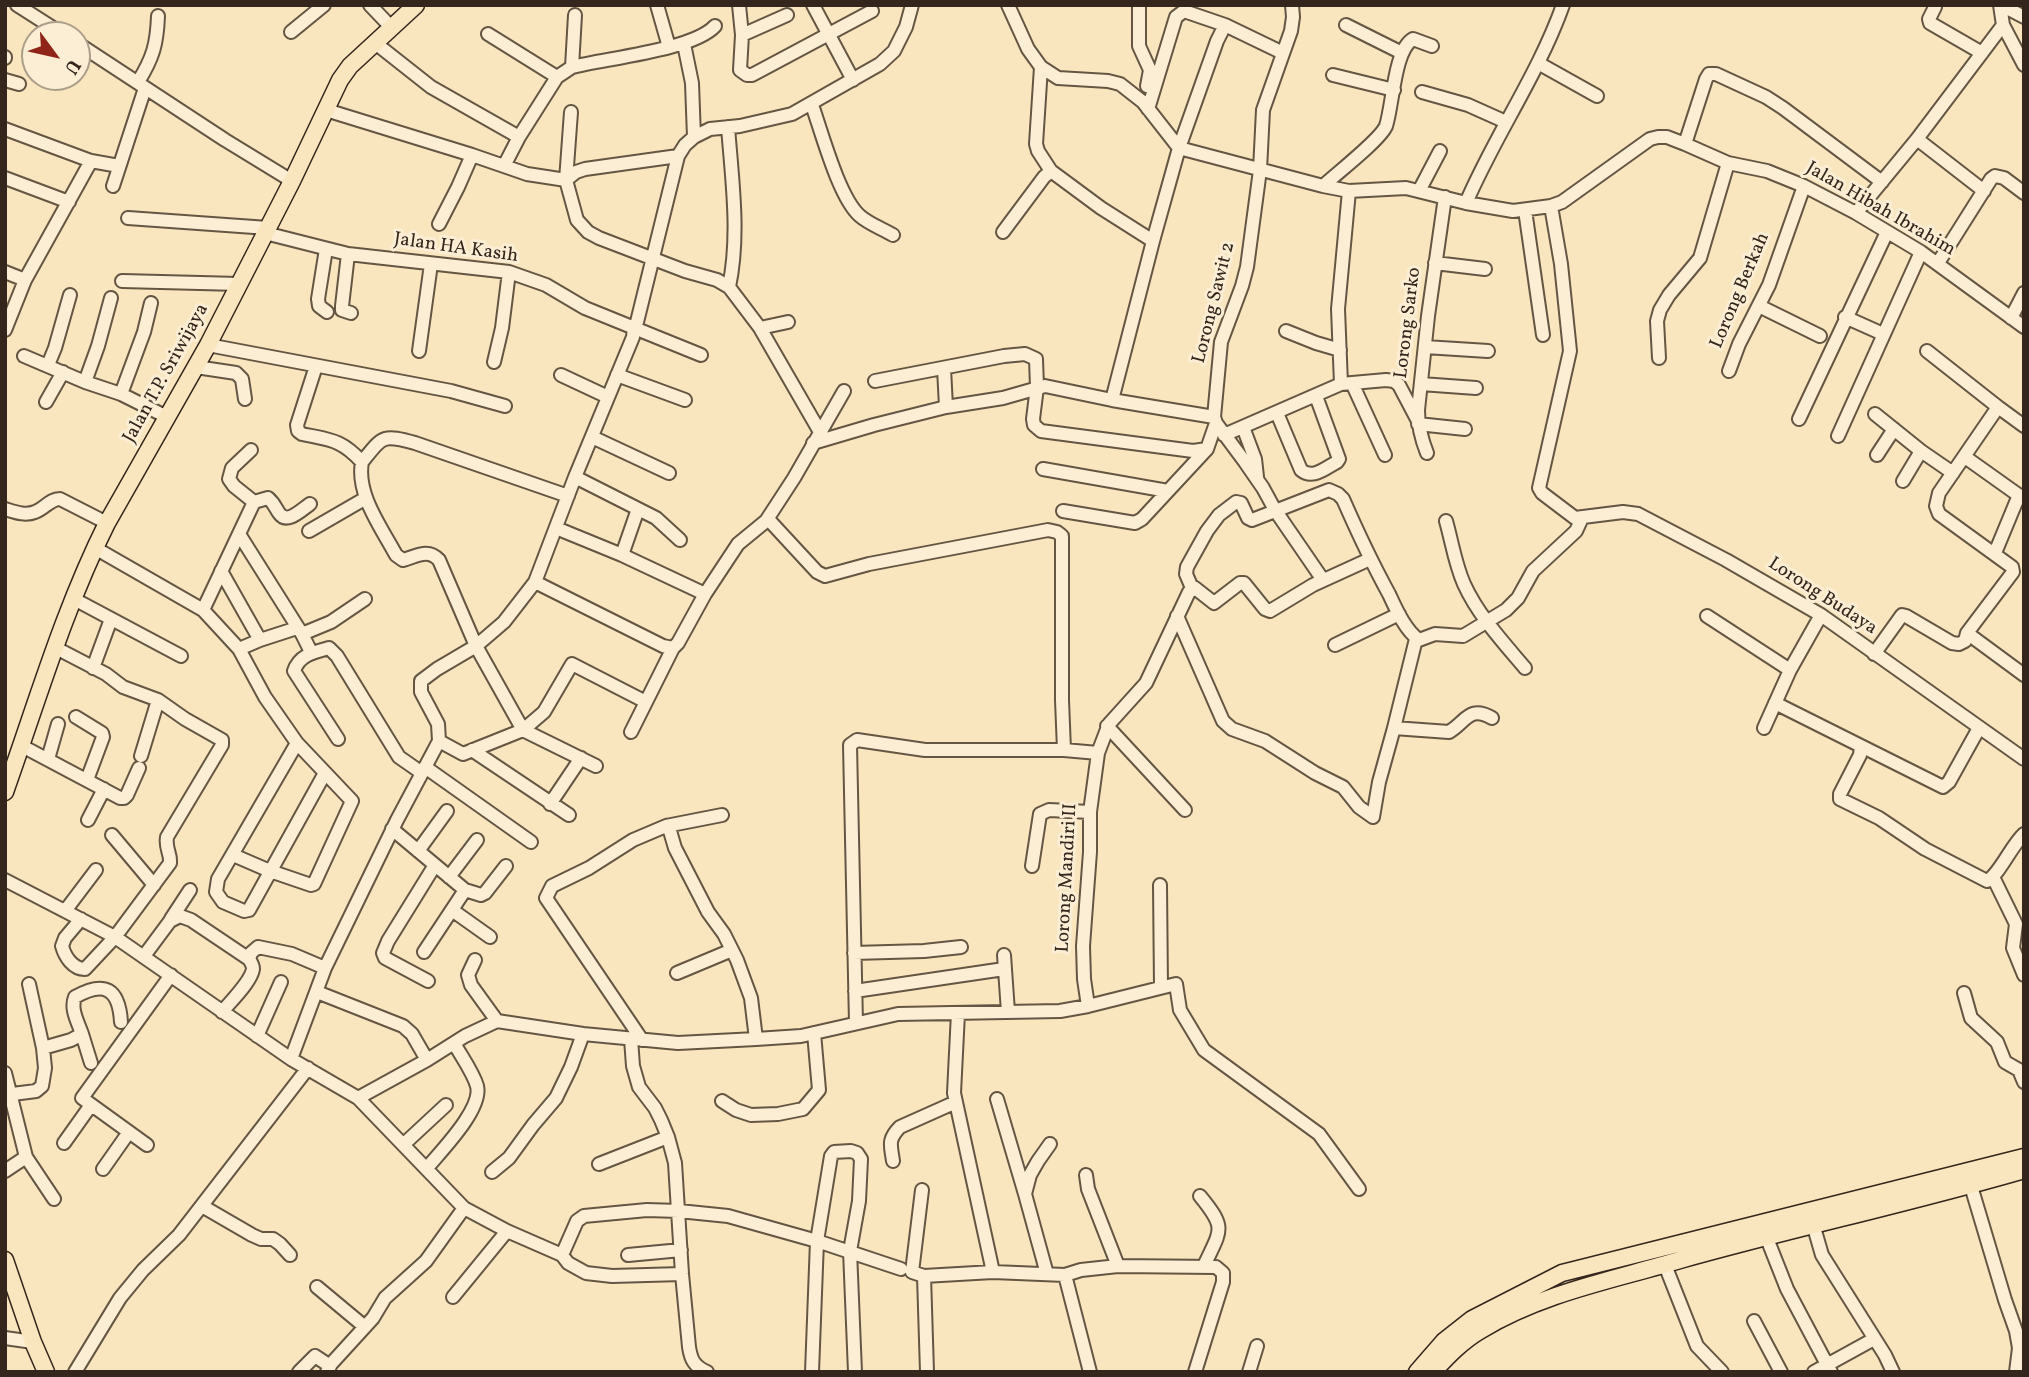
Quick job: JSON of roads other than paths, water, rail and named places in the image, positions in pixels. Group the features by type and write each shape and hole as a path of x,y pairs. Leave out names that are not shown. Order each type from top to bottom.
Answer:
{"main road":[{"name":"Jalan T.P. Sriwijaya","path":"5,792 9,765 22,746 41,683 107,523 208,345 340,80 374,42 415,5"},
{"path":"1433,1372 1453,1351 1479,1331 1558,1295 1766,1236 1802,1222 2024,1157"},
{"path":"1417,1372 1444,1341 1472,1319 1562,1273 1971,1186 2024,1170"},
{"path":"5,1260 46,1372"}],"street":[{"path":"17,5 42,21"},
{"path":"291,32 324,5"},
{"path":"370,5 391,27"},
{"path":"657,5 669,47"},
{"path":"739,5 743,35 740,69 747,75 752,75 872,11"},
{"path":"813,5 853,80"},
{"path":"291,1059 325,968 439,741 438,724 421,692 421,681 437,668 477,646 504,622 535,582 575,477 634,337 634,327 638,322 678,156 694,137 710,129 792,114 880,64 894,51 906,27 912,5"},
{"path":"1008,5 1028,49 1041,67 1058,78 1120,84 1146,105 1179,148"},
{"path":"1139,5 1139,46 1150,75 1146,105"},
{"name":"Lorong Sawit 2","path":"1206,449 1215,420 1220,348 1245,277 1260,170 1263,110 1292,24 1292,5"},
{"path":"1466,203 1483,164 1538,63 1563,5"},
{"path":"1934,5 1930,23 1982,53"},
{"path":"2000,5 2024,17"},
{"path":"2000,5 2003,25 2024,65"},
{"path":"1146,105 1180,12 1225,25 1283,53"},
{"path":"572,66 575,15"},
{"path":"743,35 786,15"},
{"path":"113,186 157,42 158,16"},
{"path":"1112,400 1179,148 1225,25"},
{"path":"1346,25 1402,53"},
{"path":"1856,213 1917,139 2003,25"},
{"path":"504,166 557,77 572,66 684,44 711,31 715,26"},
{"path":"488,34 557,77"},
{"path":"1323,186 1381,135 1386,125 1402,53 1409,41 1413,39 1432,46"},
{"path":"374,42 431,87 519,137"},
{"path":"684,44 692,83 694,137"},
{"path":"91,52 292,181"},
{"path":"1538,63 1597,96"},
{"path":"1041,67 1036,144 1038,151 1051,171 1153,242"},
{"path":"1685,144 1706,79 1709,74 1716,74 1766,97 1783,108 1882,182"},
{"path":"1333,75 1394,90"},
{"path":"5,79 19,85"},
{"path":"1422,92 1468,105 1506,122"},
{"path":"812,105 836,175 849,202 860,216 894,235"},
{"path":"326,110 527,174 566,180 585,169 678,156"},
{"path":"571,112 566,180 578,220 588,232 599,239 717,280 729,287 760,328 816,438"},
{"path":"728,127 734,216 729,287"},
{"path":"5,129 91,161 119,166"},
{"name":"Jalan Hibah Ibrahim","path":"1179,148 1349,191 1406,188 1513,211 1562,202 1650,139 1667,137 1728,163 1767,172 1804,186 1856,213 1938,263 2024,327"},
{"path":"1917,139 1984,191"},
{"path":"1419,191 1440,150"},
{"path":"439,224 472,155"},
{"path":"5,330 25,280 91,161"},
{"path":"1659,358 1657,321 1660,310 1700,258 1728,163"},
{"path":"1003,232 1051,171"},
{"path":"1938,263 1991,179 1999,176 2024,193"},
{"path":"5,178 69,202"},
{"name":"Lorong Berkah","path":"1729,371 1739,344 1769,285 1804,186"},
{"path":"1349,191 1338,309 1340,350 1347,384 1385,455"},
{"name":"Lorong Sarko","path":"1427,453 1418,422 1445,197"},
{"path":"1416,639 1435,634 1463,636 1506,610 1518,598 1531,573 1576,531 1582,517 1573,517 1542,494 1539,488 1570,351 1561,264 1551,206"},
{"path":"1525,210 1543,335"},
{"name":"Jalan HA Kasih","path":"128,218 266,231 348,254 509,272 546,285 585,308 626,326 701,355"},
{"path":"1799,419 1886,232"},
{"path":"326,249 318,306 327,312"},
{"path":"1838,436 1921,252"},
{"path":"348,254 342,310 351,313"},
{"path":"1435,263 1485,269"},
{"path":"419,351 431,264"},
{"path":"5,272 25,280"},
{"path":"494,362 502,328 509,272"},
{"path":"122,281 239,284"},
{"path":"2011,318 2024,293"},
{"path":"48,365 71,295"},
{"path":"85,382 111,299"},
{"path":"121,394 137,353 151,303"},
{"path":"1759,306 1820,336"},
{"path":"1845,317 1883,334"},
{"path":"760,328 788,322"},
{"path":"1286,331 1340,350"},
{"path":"208,345 451,391 505,406"},
{"path":"1425,347 1488,351"},
{"path":"1927,351 2024,426"},
{"path":"875,382 1004,356 1026,355 1036,359 1037,387 1033,419 1034,425 1041,431 1193,451 1206,449"},
{"path":"24,356 121,394 167,417"},
{"path":"196,366 236,373 242,379 245,399"},
{"path":"316,366 298,431 336,441 349,448 362,461"},
{"path":"944,368 946,407"},
{"path":"47,402 63,372"},
{"path":"562,375 608,397"},
{"path":"617,375 685,400"},
{"path":"1224,435 1347,384 1394,381 1399,385 1418,422 1465,429"},
{"path":"1421,384 1476,388"},
{"path":"816,438 946,407 1003,398 1045,386 1215,420 1257,478 1275,510 1323,580"},
{"path":"631,732 673,648 705,594 741,541 768,519 844,391"},
{"path":"1277,413 1301,470 1312,475 1339,460 1316,396"},
{"path":"1874,654 1902,615 1952,643 1965,641 1967,633 2013,572 2012,567 1995,553 1939,514 1936,506 1937,499 1953,473 1998,407"},
{"path":"1875,414 1953,473"},
{"path":"1243,427 1255,458 1257,478"},
{"path":"1877,455 1894,429"},
{"path":"568,496 390,436 379,441 362,461 361,478 366,498 396,555 403,560 426,552 433,553 439,560 477,646 523,730 596,766"},
{"path":"592,436 669,472"},
{"path":"1063,512 1135,523 1142,519 1206,449"},
{"path":"251,450 232,468 229,479 254,502"},
{"path":"1903,481 1921,451"},
{"path":"1965,457 2021,497 1995,553"},
{"path":"1043,468 1168,491"},
{"path":"575,477 656,518 680,540"},
{"path":"1177,616 1227,726 1238,733 1265,741 1315,773 1343,787 1359,807 1373,817 1379,782 1416,639 1399,614 1338,494 1329,490 1252,520 1241,503 1236,502 1219,515 1204,535 1186,574 1192,588 1214,603 1240,583 1244,583 1265,609 1270,611 1323,580 1370,559"},
{"path":"202,610 254,502 268,498 280,514 288,519 310,504"},
{"path":"309,531 366,498"},
{"path":"5,509 30,514 55,499 60,499 107,523"},
{"path":"622,555 638,509"},
{"name":"Lorong Budaya","path":"1582,517 1623,512 1638,514 1738,566 1821,615 2024,760"},
{"path":"768,519 817,572 825,576 869,564 1020,535 1048,530 1057,532 1062,536 1064,750"},
{"path":"1446,521 1462,581 1487,622 1525,668"},
{"path":"556,527 705,594"},
{"path":"239,534 311,652"},
{"path":"95,548 202,610 239,649 265,697 297,743 352,801 317,881 311,885 233,855"},
{"path":"221,571 260,640"},
{"path":"535,582 663,646 673,648"},
{"path":"1185,810 1107,726 1143,687 1192,588"},
{"path":"74,599 181,656"},
{"path":"239,649 260,640 331,622 365,599"},
{"path":"1335,645 1399,614"},
{"path":"1764,729 1790,670 1821,615"},
{"path":"1707,616 1790,670"},
{"path":"93,668 111,619"},
{"path":"1967,633 2024,675"},
{"path":"56,648 106,674 123,687 158,700 222,740 222,745 171,827 165,846 171,858 170,863 115,937 88,967 80,969 72,964 61,946 81,919"},
{"path":"338,739 294,671 297,663 311,652 329,648 337,656 399,757 531,842"},
{"path":"439,741 463,754 523,730 544,712 572,664 646,702"},
{"path":"22,746 124,798 140,762 158,700"},
{"path":"1775,703 1943,787 1949,782 1979,728"},
{"path":"1394,728 1444,732 1455,729 1469,715 1483,713 1492,718"},
{"path":"76,717 102,733 103,737 87,780"},
{"path":"48,759 58,724"},
{"name":"Lorong Mandiri II","path":"1088,1006 1083,946 1090,812 1098,753 1107,726"},
{"path":"856,1023 850,745 857,740 925,750 1064,750 1098,753"},
{"path":"297,743 218,879 216,892 223,902 244,911 249,910 325,773"},
{"path":"1861,746 1860,755 1840,794 1842,800 1879,818 1925,849 1984,880 1990,880 2015,842 2024,834"},
{"path":"472,751 569,815"},
{"path":"550,804 581,758"},
{"path":"88,820 104,789"},
{"path":"418,851 447,811"},
{"path":"1032,866 1038,820 1042,812 1090,812"},
{"path":"707,1372 697,1367 691,1357 682,1274 675,1163 668,1137 655,1108 639,1087 633,1066 637,1039 546,898 552,886 589,868 633,840 678,822 722,815"},
{"path":"666,826 708,912 732,950 751,998 756,1039"},
{"path":"393,829 465,890 481,895 485,893 506,866"},
{"path":"112,835 154,885"},
{"path":"449,877 477,840"},
{"path":"428,981 385,958 383,953 435,865"},
{"path":"65,911 96,870"},
{"path":"1993,877 2016,924 2013,948 2024,975"},
{"path":"5,880 115,937 291,1059 358,1098 464,1208 507,1231 562,1255 568,1263 586,1273 612,1276 682,1274"},
{"path":"1160,885 1161,987"},
{"path":"144,956 190,890"},
{"path":"424,952 465,890"},
{"path":"452,910 490,937"},
{"path":"170,921 185,916 249,959 253,972 222,1012"},
{"path":"249,959 258,947 292,954 325,968"},
{"path":"854,953 961,947"},
{"path":"677,973 732,950"},
{"path":"1004,955 1008,1012"},
{"path":"475,960 468,975 471,985 497,1021"},
{"path":"855,991 1004,970"},
{"path":"147,1145 82,1098 171,975"},
{"path":"257,1036 281,982"},
{"path":"8,1094 36,1091 43,1086 43,1048 29,984"},
{"path":"358,1098 497,1021 583,1034 678,1043 756,1039 801,1036 898,1014 1060,1011 1176,984 1180,1010 1204,1050 1319,1134 1359,1189"},
{"path":"91,1063 73,1010 75,997 82,993 107,989 114,994 120,1009 121,1022"},
{"path":"317,992 403,1026 412,1034 427,1060"},
{"path":"1964,993 1971,1018 1997,1042 2006,1062 2019,1070 2024,1082"},
{"path":"958,1013 954,1093 993,1272"},
{"path":"722,1101 751,1115 778,1114 803,1109 819,1090 814,1033"},
{"path":"43,1048 82,1034"},
{"path":"492,1172 509,1158 556,1098 583,1034"},
{"path":"427,1168 462,1126 478,1093 477,1085 454,1043"},
{"path":"75,1372 120,1298 180,1235 308,1068"},
{"path":"5,1073 8,1094 26,1157 54,1199"},
{"path":"997,1099 1047,1274"},
{"path":"893,1161 890,1141 900,1127 956,1102"},
{"path":"64,1143 92,1105"},
{"path":"404,1144 446,1105"},
{"path":"103,1169 129,1132"},
{"path":"599,1164 668,1137"},
{"path":"1025,1194 1030,1175 1050,1144"},
{"path":"812,1372 817,1241 831,1156 834,1152 851,1151 857,1153 861,1159 859,1202 850,1251 855,1372"},
{"path":"5,1171 26,1157"},
{"path":"1086,1175 1088,1189 1118,1266"},
{"path":"1971,1186 2016,1331 2019,1348 2016,1372"},
{"path":"922,1190 912,1272 924,1276 993,1272 1065,1275 1081,1270 1118,1266 1216,1267 1223,1273 1223,1282 1195,1372"},
{"path":"1200,1196 1216,1216 1219,1225 1217,1237 1204,1266"},
{"path":"202,1206 252,1235 273,1239 290,1255"},
{"path":"299,1372 315,1356 329,1369 373,1318 385,1298 426,1261 464,1208"},
{"path":"562,1255 577,1221 583,1216 647,1210 679,1211 728,1216 850,1251 901,1269"},
{"path":"1802,1222 1893,1372"},
{"path":"453,1297 507,1231"},
{"path":"1766,1236 1787,1289 1829,1368"},
{"path":"628,1255 681,1250"},
{"path":"1665,1265 1697,1346 1722,1372"},
{"path":"1065,1275 1090,1372"},
{"path":"924,1276 927,1372"},
{"path":"317,1287 365,1327"},
{"path":"1754,1321 1781,1372"},
{"path":"5,1338 33,1342"},
{"path":"1814,1372 1829,1368 1874,1339"},
{"path":"1249,1372 1257,1346"}]}
